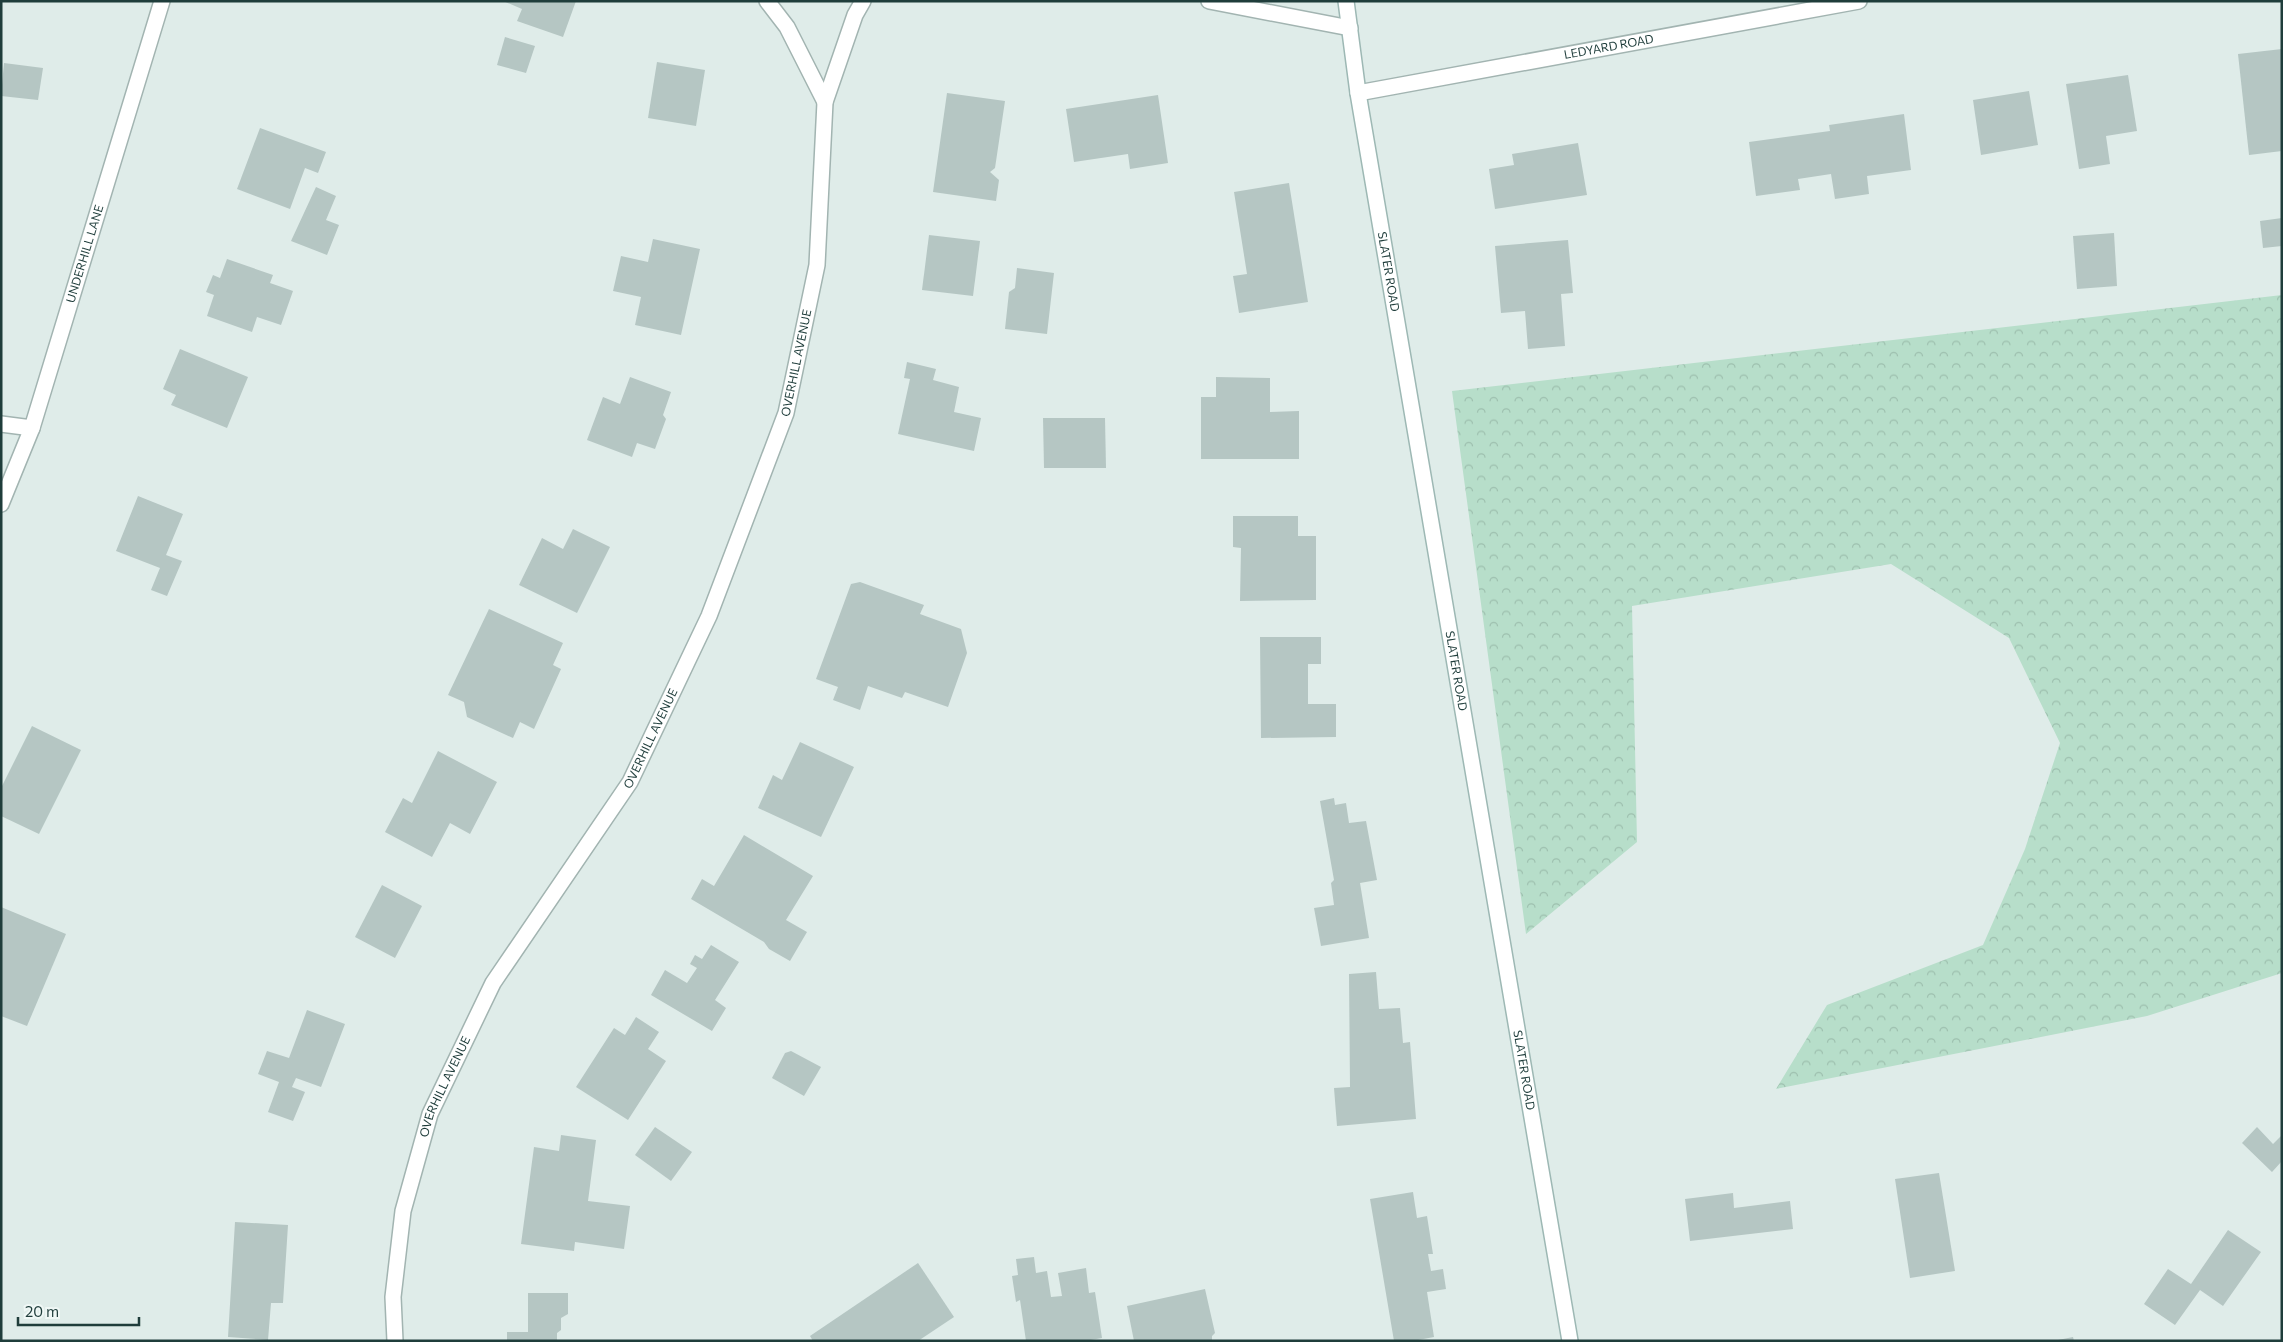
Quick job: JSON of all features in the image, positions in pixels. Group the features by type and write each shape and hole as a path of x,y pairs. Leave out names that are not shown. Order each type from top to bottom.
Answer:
{"street":[{"name":"UNDERHILL LANE","path":"1,504 32,428 162,1"},
{"name":"OVERHILL AVENUE","path":"767,1 787,27 825,102"},
{"name":"OVERHILL AVENUE","path":"395,1341 394,1297 403,1211 430,1114 493,983 630,782 709,616 786,413 818,265 825,102 854,15 863,1"},
{"path":"1209,1 1350,28"},
{"name":"SLATER ROAD","path":"1346,1 1358,93 1570,1341"},
{"name":"LEDYARD ROAD","path":"1358,93 1859,1"},
{"path":"1,424 32,428"}],"green space":[{"path":"2282,295 2282,973 2147,1016 1776,1089 1827,1005 1983,945 2025,849 2060,743 2009,638 1891,564 1632,606 1637,842 1526,934 1452,391"}],"building":[{"path":"503,1 576,1 563,37 517,21 522,9"},
{"path":"505,37 535,46 526,73 497,65"},
{"path":"2282,49 2282,151 2249,155 2238,54"},
{"path":"657,62 705,70 696,126 648,118"},
{"path":"4,63 43,68 38,100 1,96"},
{"path":"2128,75 2137,131 2106,136 2110,164 2079,169 2066,84"},
{"path":"2029,91 2038,145 1981,155 1973,100"},
{"path":"947,93 1005,101 995,168 990,172 999,180 996,201 933,192"},
{"path":"1158,95 1168,163 1130,169 1128,154 1074,162 1066,109"},
{"path":"1904,114 1911,170 1867,176 1869,194 1835,199 1831,174 1798,179 1800,190 1756,196 1749,142 1830,131 1829,125"},
{"path":"260,128 326,152 318,173 305,168 290,209 237,189"},
{"path":"1578,143 1587,195 1495,209 1489,169 1514,165 1512,154"},
{"path":"1289,183 1308,302 1239,313 1233,276 1247,274 1234,192"},
{"path":"316,187 336,196 326,220 339,225 327,255 291,241"},
{"path":"2282,218 2282,246 2263,248 2260,221"},
{"path":"2114,233 2117,286 2077,289 2073,236"},
{"path":"929,235 980,241 973,296 922,290"},
{"path":"653,239 700,249 681,335 635,325 641,297 613,291 621,256 648,262"},
{"path":"1568,240 1573,293 1561,294 1565,346 1528,349 1525,311 1501,313 1495,246"},
{"path":"227,259 273,275 270,283 293,291 281,325 257,317 252,332 207,316 214,295 206,292 213,275 220,278"},
{"path":"1017,268 1054,273 1047,334 1005,329 1009,292 1015,288"},
{"path":"180,349 248,377 227,428 171,405 176,395 163,389"},
{"path":"907,362 936,369 933,380 959,387 954,412 981,418 974,451 898,434 910,379 904,378"},
{"path":"630,377 671,392 663,415 666,419 655,449 637,443 632,457 587,440 603,397 620,404"},
{"path":"1216,377 1270,378 1270,412 1299,411 1299,459 1201,459 1201,397 1216,397"},
{"path":"1043,418 1105,418 1106,468 1044,468"},
{"path":"138,496 183,514 166,555 182,561 167,596 151,590 160,568 116,551"},
{"path":"1233,516 1298,516 1298,536 1316,536 1316,600 1240,601 1241,548 1233,547"},
{"path":"573,529 610,547 577,613 519,585 542,538 563,549"},
{"path":"860,582 924,605 920,614 961,629 967,653 948,707 905,692 902,698 868,686 860,710 833,700 838,687 816,679 851,584"},
{"path":"489,609 563,643 553,665 561,669 534,729 520,722 513,738 467,717 464,702 448,695"},
{"path":"1260,637 1321,637 1321,664 1308,664 1308,704 1336,704 1336,737 1261,738"},
{"path":"32,726 81,750 39,834 1,816 1,788"},
{"path":"800,742 854,767 821,837 758,808 773,775 782,780"},
{"path":"438,751 497,782 470,834 450,823 432,857 385,832 403,798 412,803"},
{"path":"1334,798 1335,805 1346,803 1349,823 1366,821 1377,880 1360,883 1369,938 1321,946 1314,908 1334,905 1331,883 1334,880 1320,801"},
{"path":"744,835 813,876 786,920 807,932 790,961 769,949 764,942 691,899 702,879 714,886"},
{"path":"382,885 422,906 395,958 355,937"},
{"path":"1,907 66,934 27,1026 1,1016"},
{"path":"711,945 739,962 715,1000 726,1008 712,1031 651,995 665,970 687,983 697,968 690,964 695,955 702,959"},
{"path":"1376,972 1379,1009 1400,1008 1403,1043 1410,1042 1416,1119 1337,1126 1334,1088 1350,1087 1349,974"},
{"path":"307,1010 345,1024 321,1087 296,1078 292,1087 305,1092 293,1121 268,1112 279,1082 258,1074 267,1051 289,1058"},
{"path":"636,1017 659,1032 648,1049 666,1061 628,1120 576,1087 614,1028 625,1035"},
{"path":"791,1051 821,1067 804,1096 772,1078 785,1053"},
{"path":"655,1127 692,1152 671,1181 635,1155"},
{"path":"2257,1127 2273,1144 2282,1135 2282,1161 2272,1172 2242,1143"},
{"path":"561,1135 596,1140 588,1201 630,1206 624,1249 575,1242 574,1251 521,1244 534,1147 559,1151"},
{"path":"1939,1173 1955,1271 1910,1278 1895,1179"},
{"path":"1413,1192 1417,1218 1427,1216 1433,1254 1428,1254 1431,1271 1443,1269 1446,1289 1427,1292 1434,1337 1413,1341 1394,1341 1370,1199"},
{"path":"1733,1193 1734,1208 1790,1201 1793,1229 1690,1241 1685,1199"},
{"path":"235,1222 288,1225 283,1303 271,1303 268,1340 228,1337"},
{"path":"2228,1230 2261,1252 2223,1306 2200,1290 2175,1325 2144,1304 2168,1269 2191,1284"},
{"path":"1034,1257 1036,1273 1047,1271 1051,1297 1062,1296 1058,1273 1086,1268 1089,1293 1095,1292 1102,1338 1085,1341 1026,1341 1020,1300 1016,1302 1012,1276 1018,1275 1016,1259"},
{"path":"918,1263 954,1317 918,1341 813,1341 810,1336"},
{"path":"1205,1289 1215,1333 1212,1336 1212,1341 1134,1341 1127,1306"},
{"path":"528,1293 568,1293 568,1314 561,1318 561,1330 557,1333 557,1341 507,1341 507,1332 528,1332"},
{"path":"2073,1337 2074,1341 2058,1341 2058,1340"}]}
